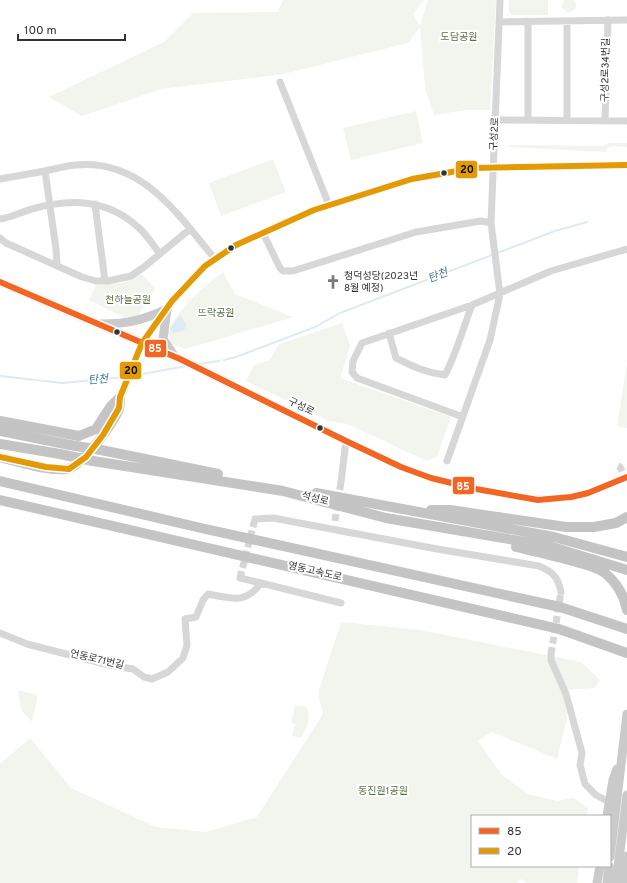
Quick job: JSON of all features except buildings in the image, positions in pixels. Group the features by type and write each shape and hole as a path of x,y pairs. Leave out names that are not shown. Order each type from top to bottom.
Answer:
{"highway":[{"path":"0,421 79,436 96,429 111,406 120,397"},
{"path":"0,457 46,467 69,469 86,457 103,435 119,408 120,397"},
{"name":"석성로","path":"0,431 101,450 274,486 554,537 624,556"},
{"name":"석성로","path":"0,444 60,454 92,462 283,491 386,518 549,546 627,570"},
{"name":"영동고속도로","path":"0,481 201,528 560,607 627,629"},
{"path":"283,491 382,520 532,551 605,572 622,592 627,610"},
{"name":"영동고속도로","path":"0,500 559,629 627,652"},
{"path":"404,510 450,510 566,527 594,527 616,523 627,517"}],"main road":[{"name":"구성로","path":"0,282 177,358 231,384"},
{"path":"95,324 123,324 144,319 167,309"},
{"path":"167,309 163,339 177,358"},
{"path":"120,397 133,366"},
{"path":"611,849 627,714"},
{"path":"607,815 612,780 623,753"},
{"path":"616,883 627,795"},
{"path":"624,883 627,856"},
{"path":"597,883 600,867"},
{"path":"607,883 609,867"}],"street":[{"name":"구성2로","path":"500,0 496,120 490,223 494,245 497,282 500,294"},
{"name":"구성2로34번길","path":"605,121 608,20"},
{"path":"500,22 627,20"},
{"path":"528,21 528,119"},
{"path":"567,21 567,120"},
{"path":"280,82 329,205"},
{"path":"496,120 528,119 627,121"},
{"path":"0,179 75,165 111,168 132,175 160,194 214,259"},
{"path":"133,366 142,343 167,309 205,266 236,245 263,232 329,205 412,179 474,168 627,165"},
{"path":"45,171 57,266"},
{"path":"0,219 72,202 95,204 108,208 139,228 160,254"},
{"path":"95,204 105,281"},
{"path":"263,232 280,268 284,271 292,271 416,232 481,221 490,223"},
{"path":"0,238 6,243 82,277 96,281 105,281 131,276 190,229"},
{"path":"463,417 357,378 352,372 358,349 362,343 500,294 550,271 627,249"},
{"path":"447,461 490,340 500,294"},
{"path":"389,333 396,358 433,374 445,375 460,342 464,324 472,304"},
{"name":"구성로","path":"231,384 401,467 431,478 476,489 538,500 571,497 588,493 627,477"},
{"path":"341,482 346,441"},
{"path":"255,519 273,518 335,525 445,550 539,566 554,573 559,582 561,592"},
{"path":"240,578 341,603"},
{"name":"언동로71번길","path":"0,633 27,644 108,665 133,669 144,677 152,678 168,672 183,658 187,645 185,619 196,616 203,600 208,594 240,599 254,593 261,583"},
{"path":"551,654 551,660 566,694 582,753 580,765 585,784 596,795 609,802"}],"green space":[{"path":"572,-1 576,5 574,10 569,12 564,10 562,5 564,0"},
{"name":"도담공원","path":"283,0 424,0 413,14 420,26 428,0 496,0 490,110 466,110 434,115 425,88 420,27 408,43 284,74 161,89 82,116 49,97 164,42 193,13 278,12"},
{"path":"509,0 548,0 548,15 512,15 509,12"},
{"path":"416,111 423,143 351,160 343,128"},
{"path":"608,143 627,143 627,147 613,146 607,148 606,152 510,147 510,145 603,146"},
{"path":"273,159 286,192 221,216 209,183"},
{"name":"뜨락공원","path":"223,272 235,294 293,317 186,349 171,344 168,333 178,315 207,284"},
{"name":"천하늘공원","path":"142,274 155,289 137,317 125,318 89,300 96,285 122,283"},
{"path":"342,323 350,346 340,378 451,417 437,456 427,461 350,425 327,420 246,381 254,365 270,360 280,344"},
{"path":"627,363 627,428 617,426"},
{"name":"동진원1공원","path":"341,622 420,630 581,662 600,680 594,688 565,690 567,718 557,759 492,732 478,741 501,774 528,794 557,801 574,798 588,808 587,815 471,815 471,867 579,867 577,883 526,883 521,879 517,883 0,883 0,764 30,738 71,788 156,827 206,832 257,817 323,714 318,693"},
{"path":"18,690 38,695 32,722 21,710"},
{"path":"295,705 307,707 309,716 308,723 301,738 292,736 295,724 291,723"}],"shaded area":[{"path":"205,305 212,312 205,319 198,312"},
{"path":"180,315 187,326 183,331 173,333 170,328"}],"waterway":[{"name":"탄천","path":"224,360 236,357 315,327 340,313 555,231 587,222"},
{"name":"탄천","path":"199,364 219,361"},
{"name":"탄천","path":"132,376 186,366"},
{"name":"탄천","path":"0,376 62,383 125,377"}],"tunnel":[{"path":"618,466 620,467 627,481"},
{"path":"335,521 341,482"},
{"path":"240,578 255,519"},
{"path":"551,654 561,592"}],"transit line":[{"name":"20","path":"0,457 46,467 69,469 86,457 103,435 119,408 120,397 142,343 172,301 205,266 236,245 314,210 412,179 474,168 627,165"},
{"name":"85","path":"0,282 180,359 346,441 401,467 431,478 476,489 538,500 571,497 588,493 627,477"}],"place":[{"name":"청덕성당(2023년 8월 예정)","path":"333,282"}]}
